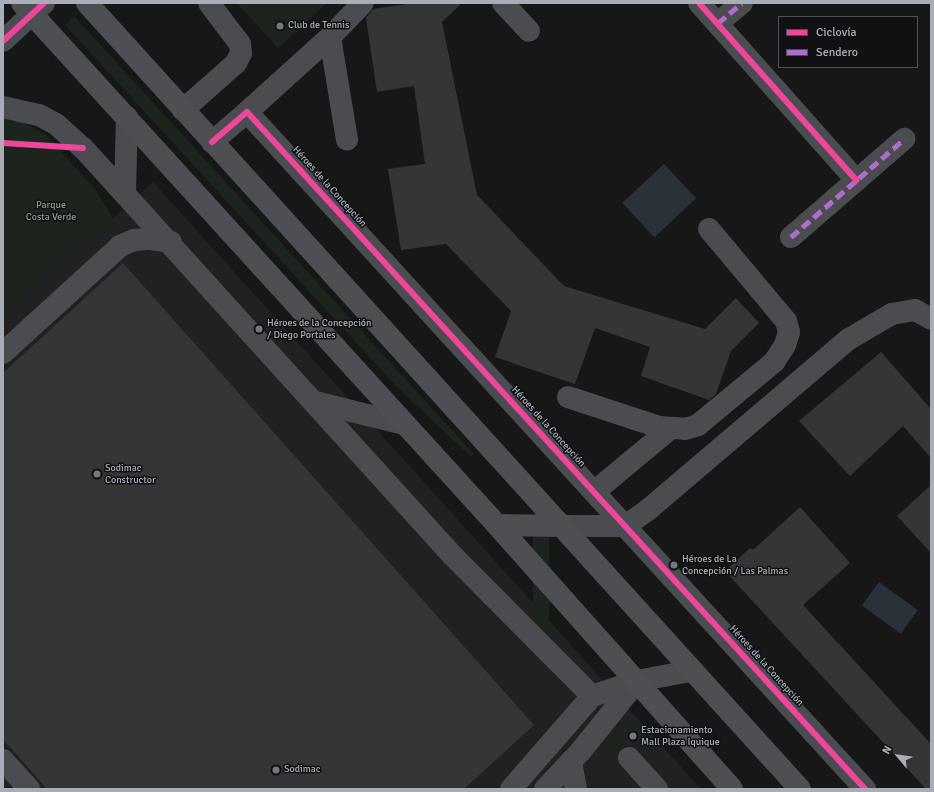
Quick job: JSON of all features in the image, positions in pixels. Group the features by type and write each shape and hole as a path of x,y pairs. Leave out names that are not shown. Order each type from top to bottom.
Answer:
{"main road":[{"path":"87,3 563,526 690,671 800,789"},
{"path":"33,7 127,117 497,525 732,789"},
{"path":"497,525 563,526"}],"street":[{"path":"183,110 236,62 241,53 240,44 209,3"},
{"path":"212,142 330,37 363,3"},
{"path":"503,3 528,31"},
{"path":"699,3 856,180"},
{"path":"718,23 742,3"},
{"path":"3,41 33,7"},
{"path":"330,37 347,140"},
{"path":"3,107 39,115 56,124 83,148 171,242 452,555 592,696"},
{"name":"Héroes de la Concepción","path":"247,112 865,789"},
{"path":"125,192 127,117"},
{"path":"791,237 904,139"},
{"path":"568,397 659,427 670,429 698,425 774,362 785,346 789,332 786,321 709,229"},
{"path":"3,353 120,246 134,240 150,239 171,242"},
{"path":"563,526 625,526 649,509 849,339 892,314 915,310 931,319"},
{"path":"315,402 404,424"},
{"path":"594,492 670,429"},
{"path":"511,789 592,696 637,681 690,671"},
{"path":"545,789 571,761 637,681"},
{"path":"629,758 657,789"},
{"path":"3,760 29,789"},
{"path":"571,761 576,789"}],"shaded area":[{"path":"664,164 696,198 654,237 622,203"},
{"path":"153,182 701,789 3,789 3,317"},
{"path":"879,582 918,610 901,634 862,605"}],"green space":[{"name":"Club de Tennis","path":"237,3 327,3 278,48"},
{"path":"74,16 474,454 471,457 396,386 65,25"},
{"name":"Parque Costa Verde","path":"3,113 8,113 46,135 95,189 113,218 3,317"},
{"path":"533,535 549,535 549,663 533,663"},
{"path":"635,719 657,741 647,750 635,737 613,757 605,748"}],"building":[{"path":"415,3 462,3 442,22 477,195 564,286 705,329 736,298 759,323 731,351 716,394 709,400 641,376 650,347 595,328 575,384 495,357 511,311 446,244 401,250 388,169 425,164 414,86 377,92 366,18 373,9"},
{"path":"123,263 534,725 464,789 47,789 3,739 3,373"},
{"path":"881,352 931,409 931,458 903,426 850,476 799,421"},
{"path":"931,485 931,553 897,516"},
{"path":"800,507 850,563 803,605 931,744 931,789 926,789 725,571 750,548 753,550"}],"marked path":[{"path":"718,23 742,3"},
{"path":"791,237 904,139"}],"cycle path":[{"path":"3,41 44,3"},
{"path":"699,3 856,180"},
{"path":"212,142 247,112 865,789"},
{"path":"3,143 83,148"}],"place":[{"name":"Club de Tennis","path":"280,26"},
{"name":"Héroes de la Concepción / Diego Portales","path":"259,329"},
{"name":"Sodimac Constructor","path":"97,474"},
{"name":"Héroes de La Concepción / Las Palmas","path":"674,565"},
{"name":"Estacionamiento Mall Plaza Iquique","path":"633,736"},
{"name":"Sodimac","path":"276,770"}]}
